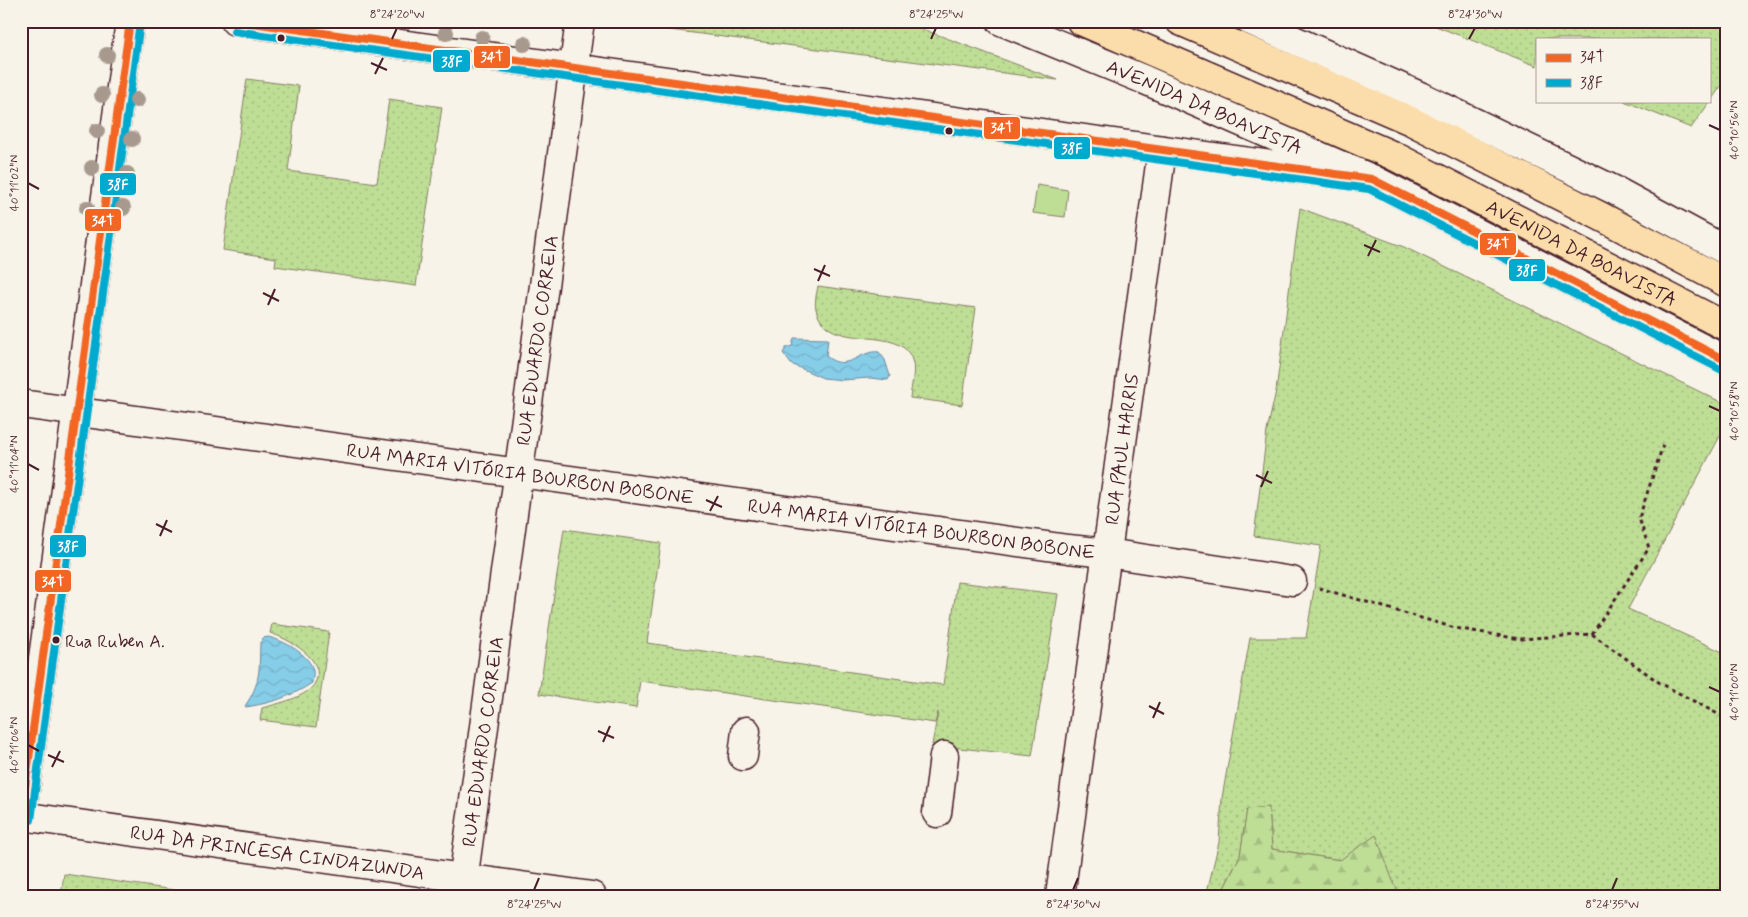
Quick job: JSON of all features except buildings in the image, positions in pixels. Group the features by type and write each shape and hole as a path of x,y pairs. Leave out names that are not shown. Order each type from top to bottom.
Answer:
{"highway":[{"name":"AVENIDA DA BOAVISTA","path":"1081,21 1394,156 1727,327"},
{"name":"AVENIDA DA BOAVISTA","path":"1180,21 1411,121 1600,216 1727,283"}],"street":[{"path":"21,817 130,21"},
{"path":"235,21 1372,179"},
{"name":"RUA EDUARDO CORREIA","path":"462,887 580,21"},
{"name":"AVENIDA DA BOAVISTA","path":"1001,21 1145,80 1372,179 1727,361"},
{"path":"1251,21 1422,97 1614,190 1727,251"},
{"name":"RUA PAUL HARRIS","path":"1060,896 1162,150"},
{"name":"RUA MARIA VITÓRIA BOURBON BOBONE","path":"21,404 1107,553 1292,581"},
{"path":"937,813 944,756"},
{"name":"RUA DA PRINCESA CINDAZUNDA","path":"21,817 462,887 592,896"}],"path":[{"path":"1520,21 1576,24 1582,21"},
{"path":"1592,634 1649,548 1639,518 1663,445"},
{"path":"1292,581 1455,628 1511,638 1592,634 1660,683 1727,719"},
{"path":"55,890 61,892"}],"green space":[{"path":"632,21 901,21 1058,80 631,25"},
{"path":"1423,21 1727,21 1727,78 1710,102 1710,38 1536,38 1536,66"},
{"path":"247,79 299,86 288,171 377,183 389,99 442,107 416,286 275,266 276,258 223,250"},
{"path":"1626,102 1710,102 1691,128"},
{"path":"1037,185 1068,190 1065,217 1033,213"},
{"path":"1300,208 1404,247 1727,405 1727,423 1628,609 1727,654 1727,896 1402,896 1394,884 1340,860 1272,849 1269,808 1247,810 1240,856 1220,896 1206,896 1219,842 1222,798 1250,638 1306,638 1321,546 1254,536 1267,431 1276,391"},
{"path":"818,286 976,308 962,405 910,398 913,363 907,350 895,343 881,339 834,331 823,323 816,309"},
{"path":"564,529 661,543 647,643 943,685 957,582 1058,594 1032,756 932,745 938,712 935,723 640,681 636,708 539,694"},
{"path":"272,624 329,632 316,727 260,720 262,708 292,699 306,692 315,683 317,674 316,666 304,651 270,633"},
{"path":"1269,807 1272,849 1340,860 1376,835 1394,884 1402,896 1220,896 1240,856 1247,809"},
{"path":"64,874 215,896 61,896"}],"water":[{"path":"794,338 828,339 826,356 840,363 872,352 879,352 885,360 890,376 888,380 823,378 791,364 783,353 786,348 792,346"},
{"path":"268,637 281,641 307,659 313,671 312,683 280,699 246,707 257,683 260,643 263,638"}],"transit line":[{"name":"34T","path":"21,817 130,21"},
{"name":"34T","path":"237,21 1372,179 1727,361"},
{"name":"38F","path":"31,820 140,22"},
{"name":"38F","path":"234,31 1369,189 1722,370"}],"place":[{"name":"Rua Ruben A.","path":"56,640"}]}
